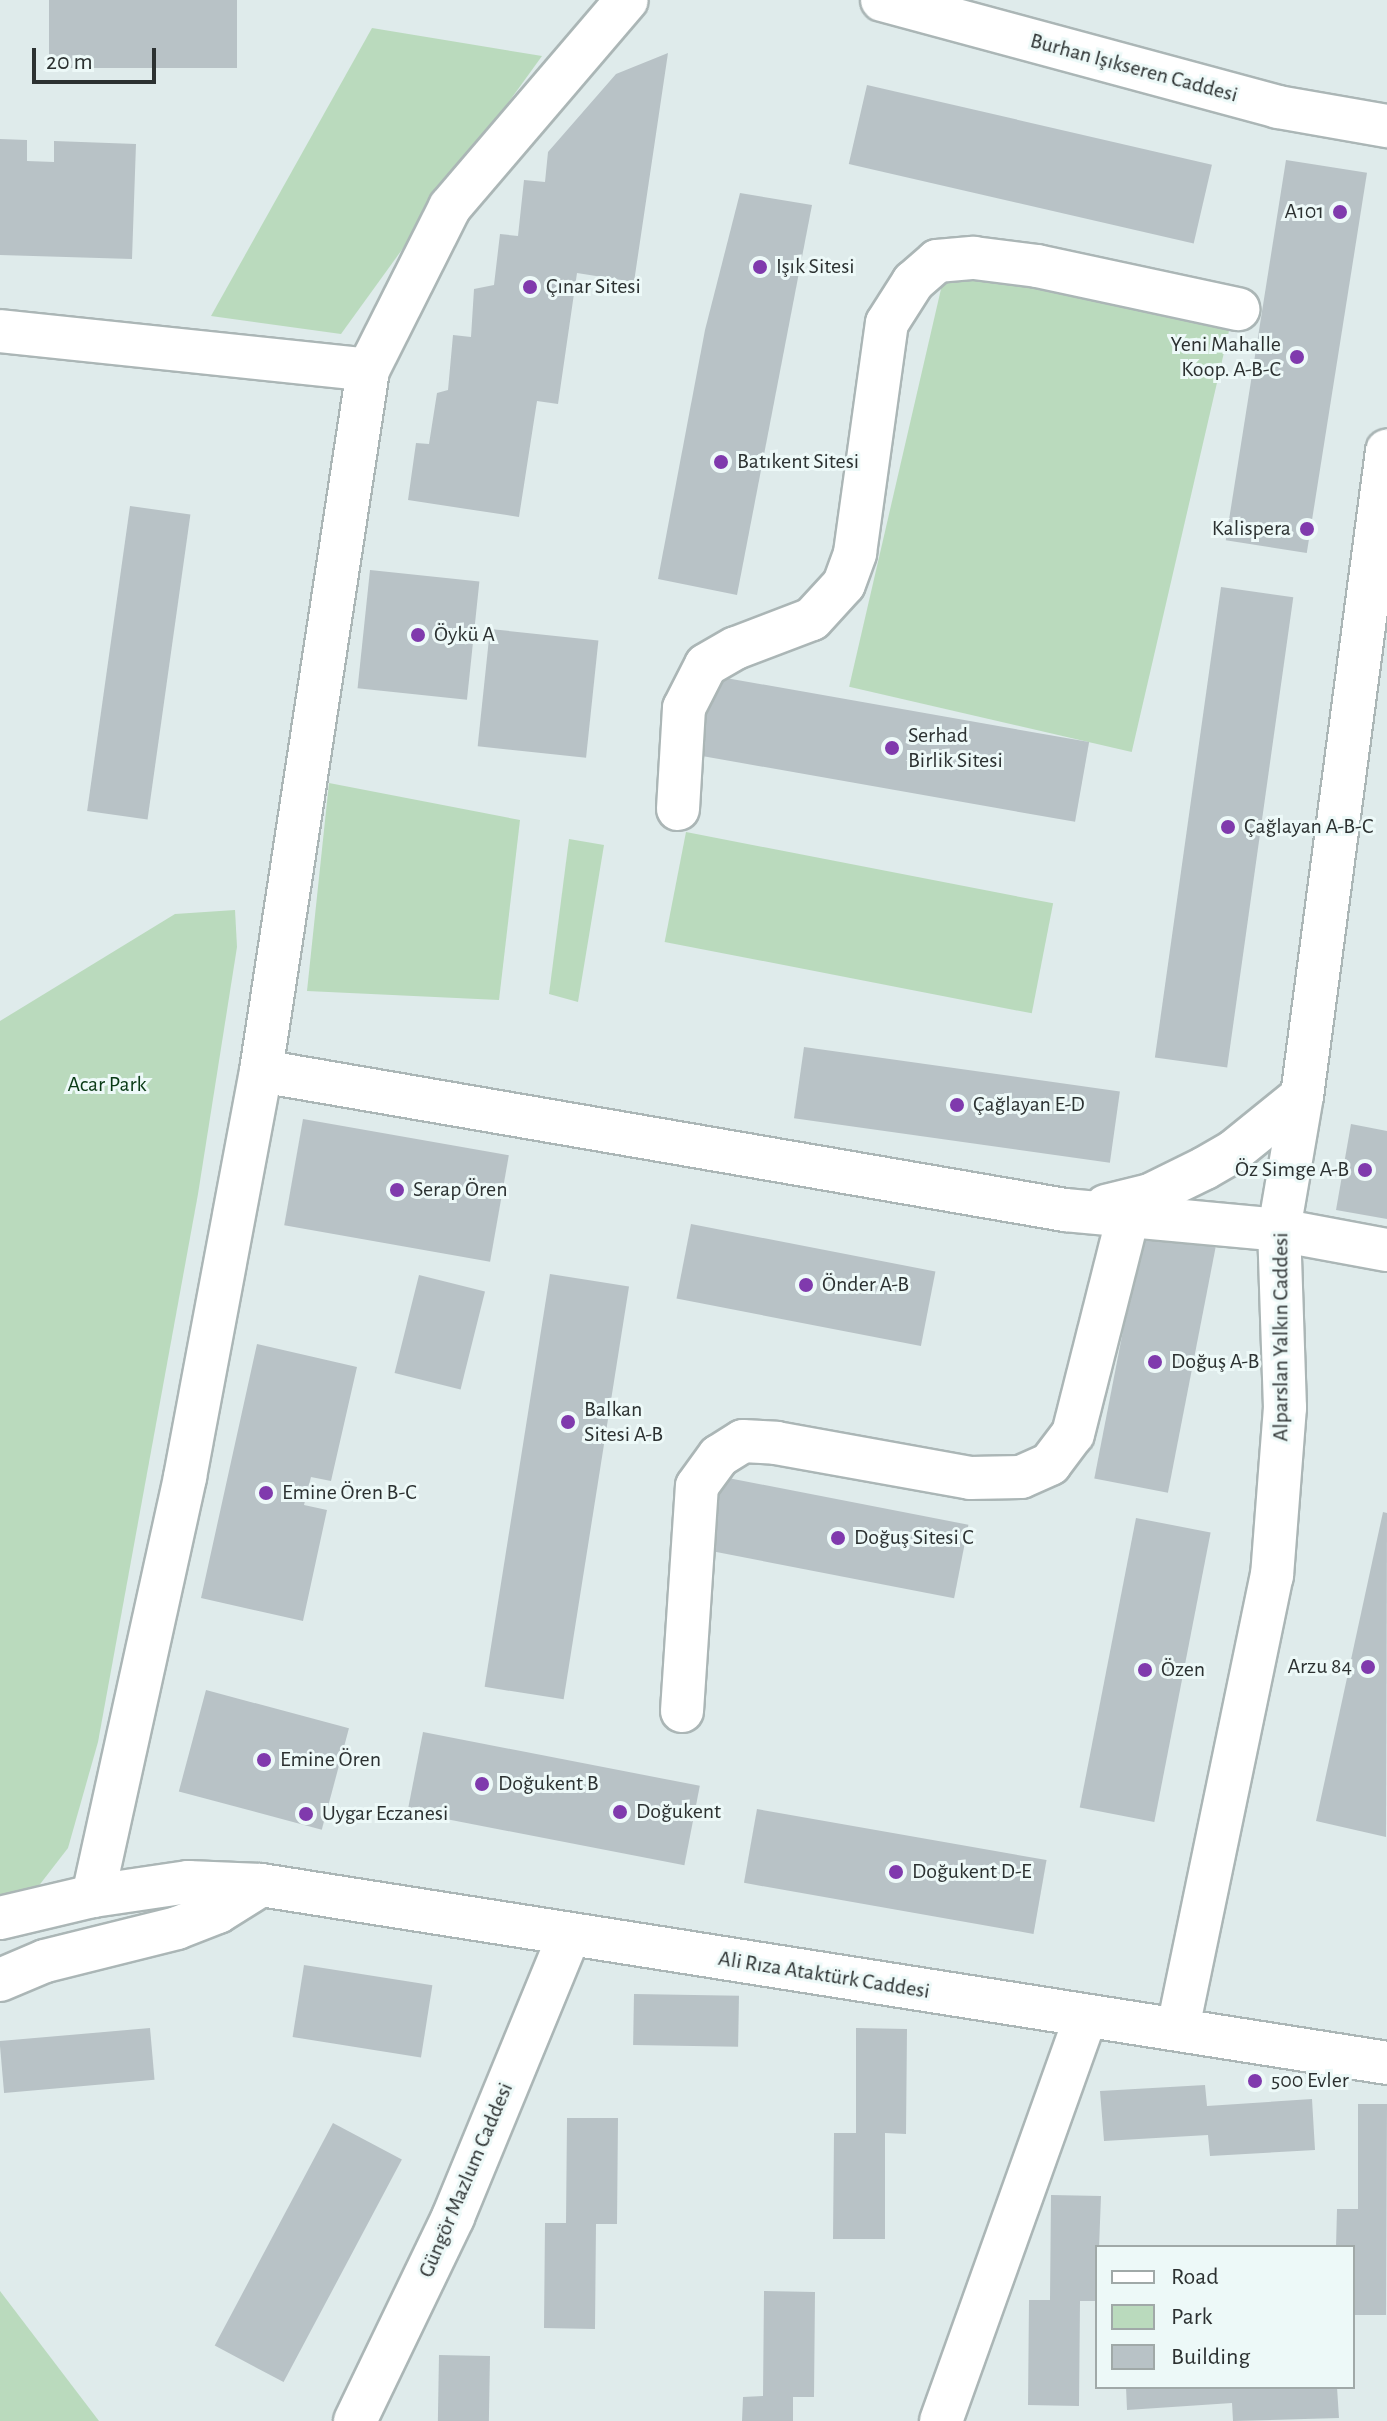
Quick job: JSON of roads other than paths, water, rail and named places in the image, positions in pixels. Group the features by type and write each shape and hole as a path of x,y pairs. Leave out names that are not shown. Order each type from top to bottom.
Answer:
{"street":[{"path":"93,1896 185,1477 261,1071 368,370 450,207 627,0"},
{"name":"Burhan Işıkseren Caddesi","path":"882,0 1278,107 1387,126"},
{"path":"678,809 684,708 706,665 736,648 812,619 844,584 855,553 887,323 913,282 937,261 974,258 1037,266 1238,309"},
{"path":"0,331 368,370"},
{"name":"Alparslan Yalkın Caddesi","path":"1178,2028 1272,1576 1285,1408 1279,1230 1302,1096 1387,451"},
{"path":"261,1071 1065,1210 1279,1230 1387,1250"},
{"path":"1065,1210 1111,1206 1180,1182 1234,1151 1302,1096"},
{"path":"682,1711 697,1486 719,1456 743,1441 776,1443 970,1478 1021,1477 1050,1464 1073,1434 1128,1216"},
{"name":"Ali Rıza Ataktürk Caddesi","path":"0,1918 93,1896 188,1882 261,1885 1387,2063"},
{"path":"0,1980 45,1961 177,1928 218,1912 261,1885"},
{"name":"Güngör Mazlum Caddesi","path":"355,2421 453,2217 569,1936"},
{"path":"941,2421 1086,2016"}],"place":[{"name":"A101","path":"1340,212"},
{"name":"Işık Sitesi","path":"760,267"},
{"name":"Çınar Sitesi","path":"530,287"},
{"name":"Yeni Mahalle Koop. A-B-C","path":"1297,357"},
{"name":"Batıkent Sitesi","path":"721,462"},
{"name":"Kalispera","path":"1307,529"},
{"name":"Öykü A","path":"418,635"},
{"name":"Serhad Birlik Sitesi","path":"892,748"},
{"name":"Çağlayan A-B-C","path":"1228,827"},
{"name":"Çağlayan E-D","path":"957,1105"},
{"name":"Öz Simge A-B","path":"1365,1170"},
{"name":"Serap Ören","path":"397,1190"},
{"name":"Önder A-B","path":"806,1285"},
{"name":"Doğuş A-B","path":"1155,1362"},
{"name":"Balkan Sitesi A-B","path":"568,1422"},
{"name":"Emine Ören B-C","path":"266,1493"},
{"name":"Doğuş Sitesi C","path":"838,1538"},
{"name":"Arzu 84","path":"1368,1667"},
{"name":"Özen","path":"1145,1670"},
{"name":"Emine Ören","path":"264,1760"},
{"name":"Doğukent B","path":"482,1784"},
{"name":"Doğukent","path":"620,1812"},
{"name":"Uygar Eczanesi","path":"306,1814"},
{"name":"Doğukent D-E","path":"896,1872"},
{"name":"500 Evler","path":"1255,2081"}],"park label":[{"name":"Acar Park","path":"107,1085"}]}
